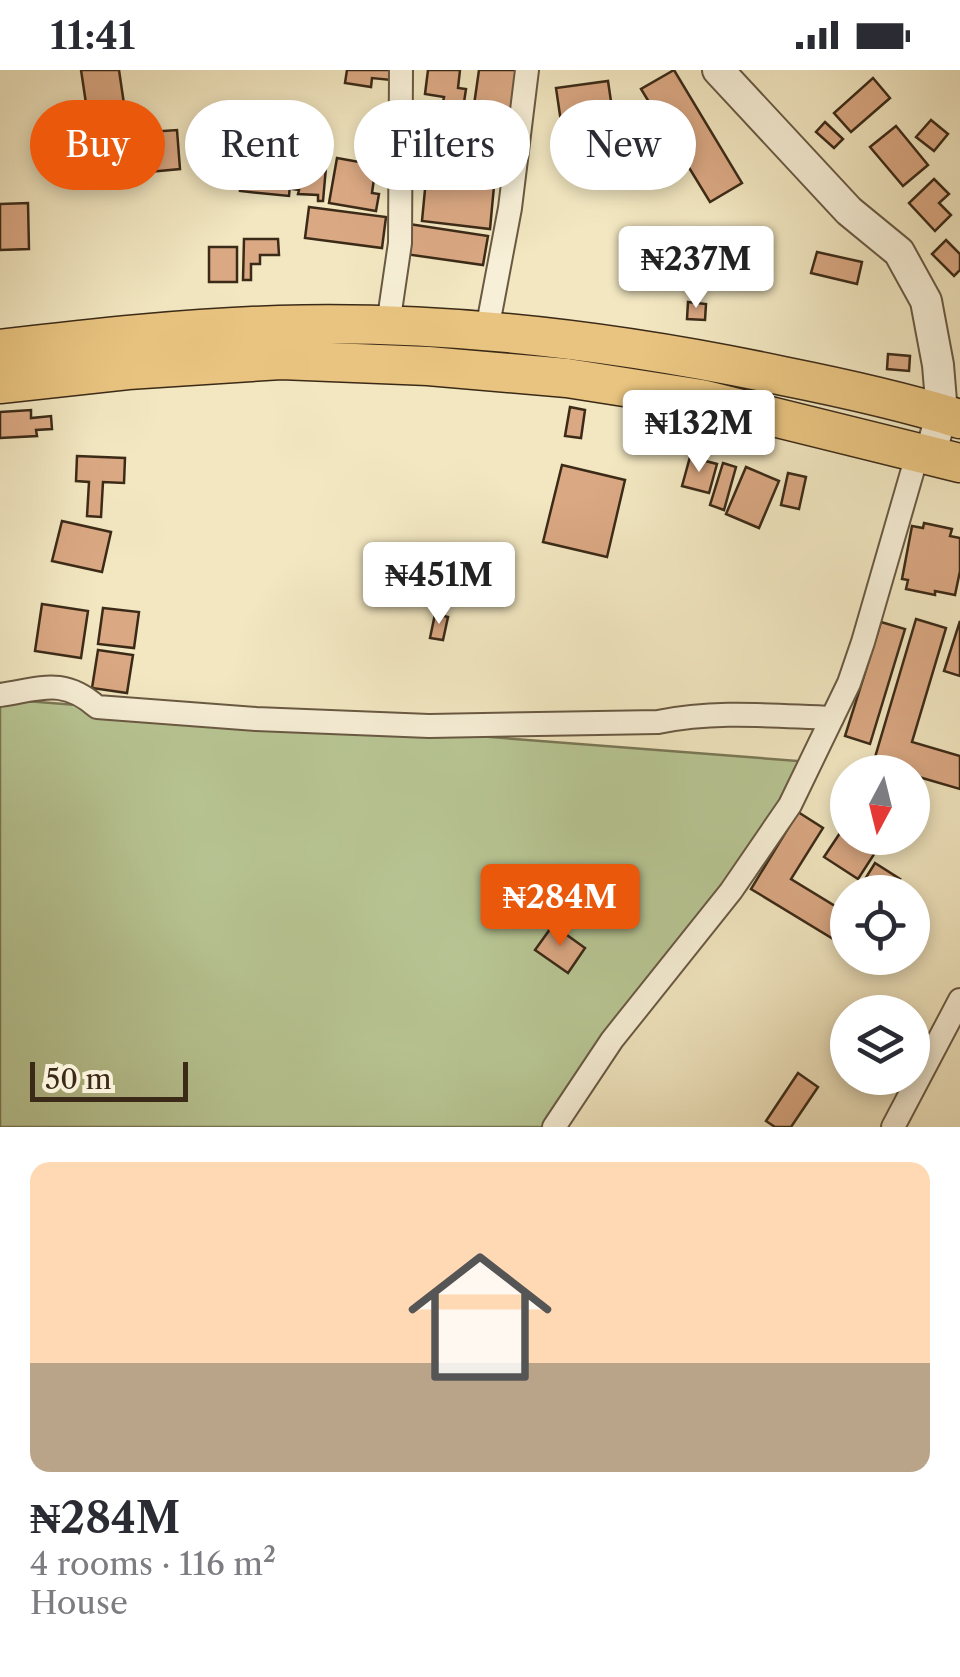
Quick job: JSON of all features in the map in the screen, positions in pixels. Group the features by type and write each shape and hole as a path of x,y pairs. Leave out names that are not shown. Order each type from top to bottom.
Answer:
{"main road":[{"path":"0,349 124,334 280,325 487,330 700,358 951,416"},
{"path":"0,384 128,370 281,360 428,366 566,378 700,399 936,456"}],"street":[{"path":"388,325 400,243 401,70"},
{"path":"487,330 510,208 527,70"},
{"path":"554,1127 612,1040 730,890 790,805 848,683 951,416 926,301 899,252 849,211 718,70"},
{"path":"0,695 60,686 82,693 97,707 428,726 658,722 726,713 832,718"},
{"path":"893,1127 960,1000"}],"green space":[{"path":"0,699 811,762 551,1127 0,1127"}],"building":[{"path":"81,70 119,70 123,100 86,100"},
{"path":"347,70 393,70 391,80 372,78 371,87 345,83"},
{"path":"428,70 460,70 458,88 466,89 464,100 443,100 444,97 425,94"},
{"path":"479,70 518,70 514,100 475,100"},
{"path":"674,70 692,100 648,100 641,89"},
{"path":"873,78 890,98 851,132 834,113"},
{"path":"608,81 611,100 558,100 556,88"},
{"path":"696,107 742,183 710,202 696,179"},
{"path":"931,120 948,134 934,151 916,137"},
{"path":"825,122 843,139 834,148 816,132"},
{"path":"896,126 928,165 903,186 870,147"},
{"path":"177,130 180,169 165,170 165,131"},
{"path":"337,158 354,161 354,190 379,194 376,211 329,203"},
{"path":"934,179 949,194 939,203 951,215 935,231 909,203"},
{"path":"240,190 290,190 289,196"},
{"path":"299,190 324,190 323,201 318,201 318,195 298,194"},
{"path":"425,190 494,190 490,229 422,221"},
{"path":"28,203 29,249 0,250 0,204"},
{"path":"309,207 386,217 382,248 305,238"},
{"path":"409,224 488,236 483,265 405,254"},
{"path":"244,239 278,239 279,255 260,255 260,264 251,264 251,280 243,280"},
{"path":"946,240 960,254 960,270 954,276 932,254"},
{"path":"209,247 237,247 237,282 209,282"},
{"path":"817,252 862,262 857,284 811,273"},
{"path":"688,302 706,304 705,320 687,319"},
{"path":"888,354 910,356 909,371 887,369"},
{"path":"570,407 585,410 581,438 565,436"},
{"path":"31,410 31,418 51,416 52,429 36,430 37,436 0,438 0,412"},
{"path":"77,456 125,458 124,483 103,482 101,517 87,516 89,482 76,481"},
{"path":"690,457 717,464 709,493 682,486"},
{"path":"723,463 736,467 724,510 710,505"},
{"path":"562,465 625,480 607,557 543,542"},
{"path":"746,467 779,481 759,528 726,514"},
{"path":"788,473 806,477 799,509 781,505"},
{"path":"62,521 111,532 102,572 52,561"},
{"path":"924,523 952,529 950,536 960,538 955,595 906,589 908,580 902,579 912,526 923,528"},
{"path":"42,604 88,611 81,658 35,651"},
{"path":"103,608 139,612 134,648 98,644"},
{"path":"435,614 448,617 443,640 430,638"},
{"path":"916,619 946,628 912,742 960,756 960,789 930,780 930,755 876,755"},
{"path":"960,621 960,676 944,671"},
{"path":"881,622 905,629 870,744 845,736"},
{"path":"98,650 133,655 127,693 92,688"},
{"path":"798,812 823,828 791,879 830,903 830,937 751,889"},
{"path":"830,848 830,855 874,855 861,875 852,875 824,857"},
{"path":"875,863 894,875 868,875"},
{"path":"553,925 585,948 568,973 535,950"},
{"path":"798,1073 818,1087 791,1127 775,1127 766,1121"}]}
